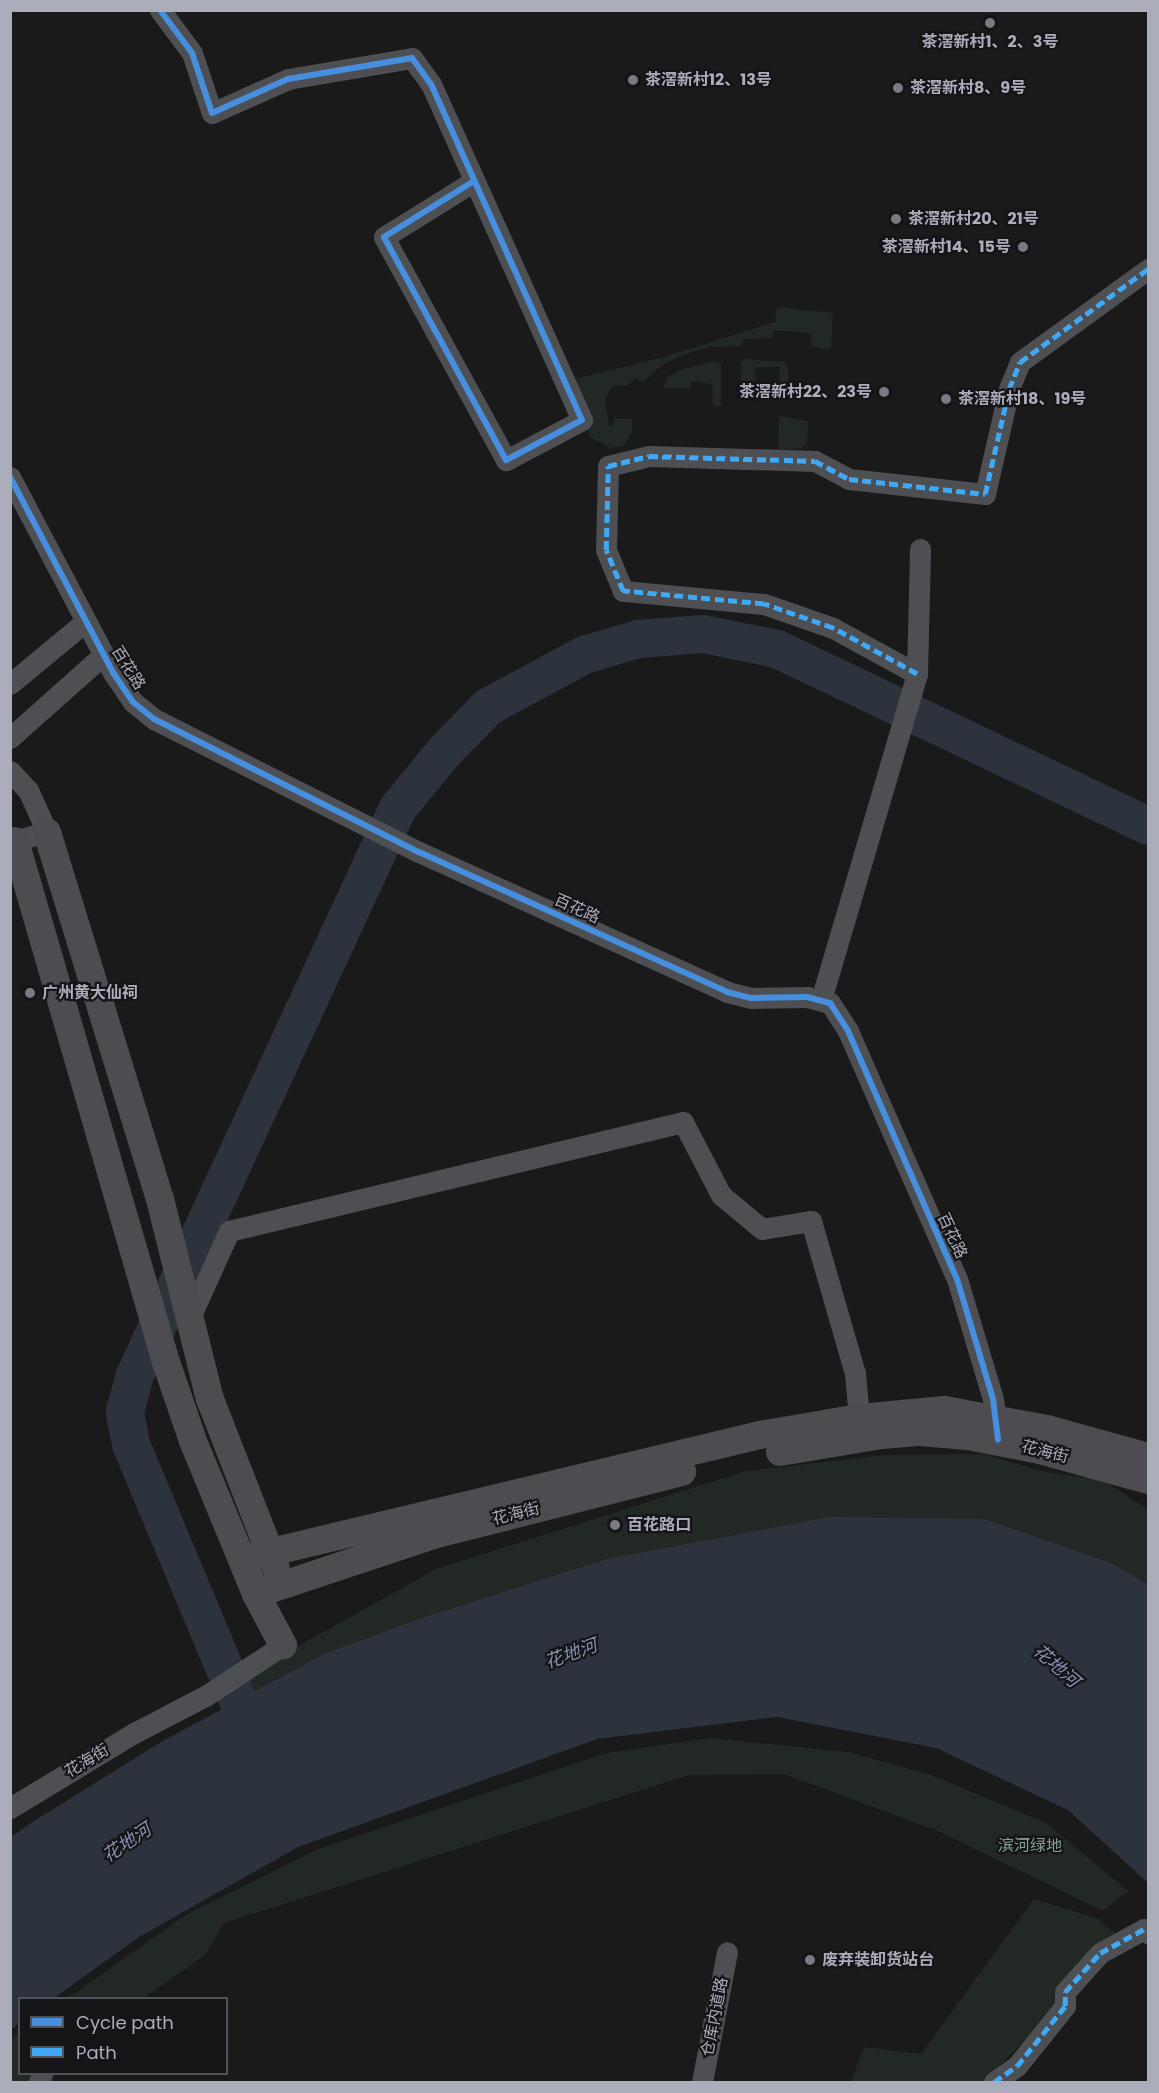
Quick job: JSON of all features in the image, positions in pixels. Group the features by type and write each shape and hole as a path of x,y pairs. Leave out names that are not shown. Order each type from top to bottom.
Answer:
{"street":[{"path":"160,10 192,53 212,113 288,79 412,58 431,84 582,420 506,460 384,237 474,181"},
{"path":"914,680 833,628 764,604 623,591 606,550 608,466 649,456 815,460 849,479 985,494 1010,389 1020,362 1149,269"},
{"name":"百花路","path":"10,477 103,655 133,702 154,719 398,841 740,996 821,1000 839,1012 957,1279 996,1429"},
{"path":"821,1000 914,680 920,549"},
{"path":"10,684 85,621"},
{"path":"10,738 103,655"},
{"path":"10,771 28,790 47,832 160,1199 188,1322 210,1399 283,1584"},
{"path":"47,832 12,838 166,1362 193,1441 256,1594"},
{"path":"188,1322 229,1231 683,1122 721,1195 762,1229 811,1221 855,1373 859,1418"},
{"name":"花海街","path":"242,1559 760,1435 859,1418 945,1410 1149,1480"},
{"name":"花海街","path":"10,1808 134,1733 203,1697 283,1645 256,1594 433,1535 734,1459 911,1433 996,1429 1149,1457"},
{"path":"994,2082 1017,2066 1065,2006 1065,1992 1100,1953 1144,1929 1149,1932"},
{"name":"仓库内道路","path":"702,2082 727,1952"}],"green space":[{"path":"777,307 833,313 831,349 811,347 812,333 774,330 773,338 743,339 742,346 709,347 685,354 662,365 644,382 635,378 627,386 613,386 605,398 609,426 613,426 614,418 632,419 632,431 624,446 609,448 589,436 574,379 663,357 775,322"},
{"path":"745,359 784,362 788,368 788,390 779,389 780,367 756,367 755,382 749,382 748,392 741,394 741,362"},
{"path":"714,361 721,363 721,406 713,406 712,384 692,381 690,388 663,388 668,377 680,370"},
{"path":"779,416 808,421 807,442 802,448 778,450"},
{"path":"983,1454 1045,1472 1102,1480 1148,1509 1148,1584 1111,1563 416,1620 325,1654 247,1696 236,1681 436,1569 746,1471 885,1455"},
{"name":"滨河绿地","path":"710,1738 848,1752 931,1775 1046,1823 1128,1891 1103,1911 938,1831 784,1774 689,1775 224,1923 205,1955 145,1997 69,1997 187,1914 318,1849 606,1753"},
{"path":"1034,1899 1096,1918 1116,1934 1055,1991 1058,2006 984,2082 851,2082 864,2047 921,2054"},
{"path":"18,2034 18,2075 41,2075 34,2082 11,2082 10,2039"}],"water":[{"name":"花地河","path":"830,1517 984,1519 1111,1563 1148,1584 1148,1883 1068,1810 936,1748 777,1717 597,1739 298,1847 139,1937 55,1997 18,1997 18,2024 11,2030 11,1837 161,1742 324,1654 416,1620 607,1559"}],"waterway":[{"path":"258,1748 131,1444 125,1412 135,1375 398,808 445,751 488,707 584,655 638,639 703,634 777,649 1148,826"}],"marked path":[{"path":"917,674 833,628 764,604 623,591 606,550 608,466 649,456 815,461 849,479 985,494 1009,389 1020,362 1148,269"},
{"path":"994,2082 1017,2066 1065,2006 1065,1992 1100,1953 1144,1929"}],"cycle path":[{"path":"160,10 192,53 212,113 288,79 412,58 431,84 582,420 506,460 384,237 474,181"},
{"path":"10,477 114,674 133,702 154,719 419,852 727,992 751,998 807,997 830,1003 848,1031 957,1279 993,1399 998,1440"}],"place":[{"name":"茶滘新村1、2、3号","path":"990,23"},
{"name":"茶滘新村12、13号","path":"633,80"},
{"name":"茶滘新村8、9号","path":"898,88"},
{"name":"茶滘新村20、21号","path":"896,219"},
{"name":"茶滘新村14、15号","path":"1023,247"},
{"name":"茶滘新村22、23号","path":"884,392"},
{"name":"茶滘新村18、19号","path":"946,399"},
{"name":"广州黄大仙祠","path":"30,993"},
{"name":"百花路口","path":"615,1525"},
{"name":"废弃装卸货站台","path":"810,1960"}]}
